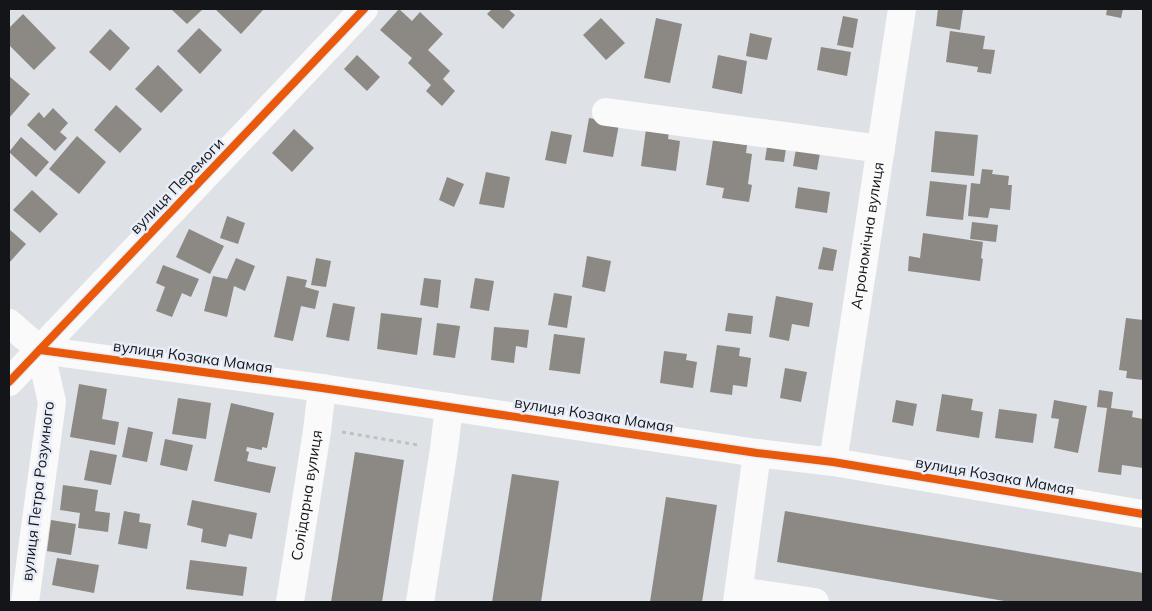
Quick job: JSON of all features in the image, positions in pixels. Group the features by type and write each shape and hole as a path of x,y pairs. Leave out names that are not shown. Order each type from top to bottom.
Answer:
{"street":[{"name":"вулиця Перемоги","path":"9,382 364,9"},
{"name":"Агрономічна вулиця","path":"833,462 902,9"},
{"path":"606,112 881,150"},
{"path":"9,322 40,350"},
{"name":"вулиця Козака Мамая","path":"40,350 449,406 756,453 833,462 1143,514"},
{"name":"вулиця Петра Розумного","path":"25,602 52,402 40,350"},
{"name":"Солідарна вулиця","path":"290,602 322,388"},
{"path":"420,602 449,406"},
{"path":"756,453 738,597 814,602"}],"path":[{"path":"342,432 444,449"}],"building":[{"path":"171,9 203,9 187,24"},
{"path":"215,9 262,9 263,10 241,34"},
{"path":"399,9 412,21 420,12 443,34 428,50 450,71 443,79 455,91 442,106 426,91 431,85 408,63 412,58 380,30"},
{"path":"492,9 508,9 515,15 503,29 487,14"},
{"path":"938,9 963,9 960,30 936,26"},
{"path":"1107,9 1123,9 1121,18 1106,15"},
{"path":"23,14 56,48 34,70 9,45 9,28"},
{"path":"843,16 858,19 853,48 837,45"},
{"path":"601,18 625,43 606,60 583,35"},
{"path":"656,18 682,24 670,83 644,78"},
{"path":"199,28 222,50 200,74 177,51"},
{"path":"110,29 130,48 110,71 89,52"},
{"path":"950,31 985,36 983,49 995,50 991,74 977,72 978,67 946,62"},
{"path":"750,33 772,38 767,60 746,56"},
{"path":"821,47 851,52 847,76 817,70"},
{"path":"357,55 380,77 367,91 344,69"},
{"path":"718,55 747,61 742,94 712,88"},
{"path":"158,65 183,90 161,113 135,89"},
{"path":"9,76 30,94 9,118"},
{"path":"116,105 142,129 120,153 94,130"},
{"path":"53,108 68,123 60,132 67,138 55,151 27,125 39,112 44,118"},
{"path":"589,118 619,124 613,157 583,152"},
{"path":"294,129 314,148 292,172 272,153"},
{"path":"646,129 669,132 668,139 680,141 676,171 641,166"},
{"path":"551,131 572,135 566,164 545,160"},
{"path":"935,131 978,135 974,176 931,172"},
{"path":"77,136 106,162 79,194 49,169"},
{"path":"21,137 49,162 36,177 9,152"},
{"path":"713,140 747,145 746,153 752,154 748,184 752,185 749,202 722,198 724,188 706,185"},
{"path":"768,140 787,142 784,162 765,160"},
{"path":"796,149 820,153 817,170 793,166"},
{"path":"982,169 993,170 992,174 1009,176 1008,185 1012,185 1010,210 990,208 988,218 968,216 971,183 980,184"},
{"path":"486,172 510,177 504,208 479,204"},
{"path":"447,177 464,184 454,207 439,200"},
{"path":"930,181 967,185 963,220 926,216"},
{"path":"798,187 830,192 827,213 795,208"},
{"path":"32,190 58,214 40,233 13,210"},
{"path":"227,216 245,223 238,244 220,238"},
{"path":"972,222 998,225 996,242 970,239"},
{"path":"9,229 26,244 9,263"},
{"path":"189,229 224,246 210,274 176,257"},
{"path":"923,233 983,242 980,281 908,271 909,256 920,258"},
{"path":"823,247 837,250 833,271 818,269"},
{"path":"587,256 611,261 605,292 582,287"},
{"path":"236,258 255,266 245,291 234,286 227,317 204,311 213,276 227,279"},
{"path":"316,258 331,261 326,287 311,285"},
{"path":"163,265 199,279 191,297 182,293 172,317 156,311 165,287 156,283"},
{"path":"287,276 307,280 305,287 319,291 315,309 301,306 293,341 274,337"},
{"path":"424,278 441,280 438,308 420,305"},
{"path":"475,278 494,281 489,311 470,308"},
{"path":"554,293 572,296 567,328 548,325"},
{"path":"776,296 813,303 809,327 792,324 789,341 769,337"},
{"path":"333,303 355,307 349,341 326,337"},
{"path":"381,313 422,318 417,355 377,349"},
{"path":"728,313 753,316 751,334 725,331"},
{"path":"1126,318 1143,320 1143,380 1126,378 1127,371 1119,370"},
{"path":"437,323 460,326 455,358 433,355"},
{"path":"494,327 529,330 527,348 516,346 514,363 491,360"},
{"path":"554,334 585,338 580,374 549,370"},
{"path":"717,345 740,348 739,356 751,358 747,387 733,385 732,395 710,392"},
{"path":"664,351 687,354 686,360 697,362 693,388 660,383"},
{"path":"785,368 807,372 801,402 780,398"},
{"path":"79,384 107,389 102,419 119,422 115,445 70,437"},
{"path":"1099,390 1113,392 1111,408 1133,411 1132,417 1143,419 1143,468 1122,465 1121,475 1098,472 1107,408 1097,407"},
{"path":"942,394 973,399 971,410 983,412 979,438 936,431"},
{"path":"178,398 211,403 206,439 172,434"},
{"path":"896,400 917,404 913,426 892,422"},
{"path":"1054,400 1087,406 1078,453 1054,448 1059,419 1051,418"},
{"path":"231,403 274,413 267,448 262,447 262,450 247,447 246,451 249,452 247,461 276,467 270,493 214,481"},
{"path":"999,409 1037,414 1033,443 995,438"},
{"path":"128,427 153,432 147,462 122,457"},
{"path":"165,439 193,445 187,471 160,465"},
{"path":"90,450 117,455 111,485 84,480"},
{"path":"355,452 404,460 382,602 331,602"},
{"path":"512,474 559,481 541,602 492,602"},
{"path":"63,485 98,490 95,511 110,513 108,532 78,528 80,513 60,510"},
{"path":"666,497 717,505 702,602 650,602"},
{"path":"192,500 257,513 252,539 229,534 226,547 201,542 203,529 187,525"},
{"path":"124,511 140,514 139,522 151,524 147,549 118,544"},
{"path":"785,511 1143,573 1143,602 1010,602 777,562"},
{"path":"51,520 76,524 71,555 47,551"},
{"path":"57,558 99,565 94,593 52,585"},
{"path":"190,560 247,567 243,596 186,589"}],"cycle path":[{"path":"9,382 364,9"},
{"path":"40,350 322,388 757,453 833,462 1143,514"}]}
